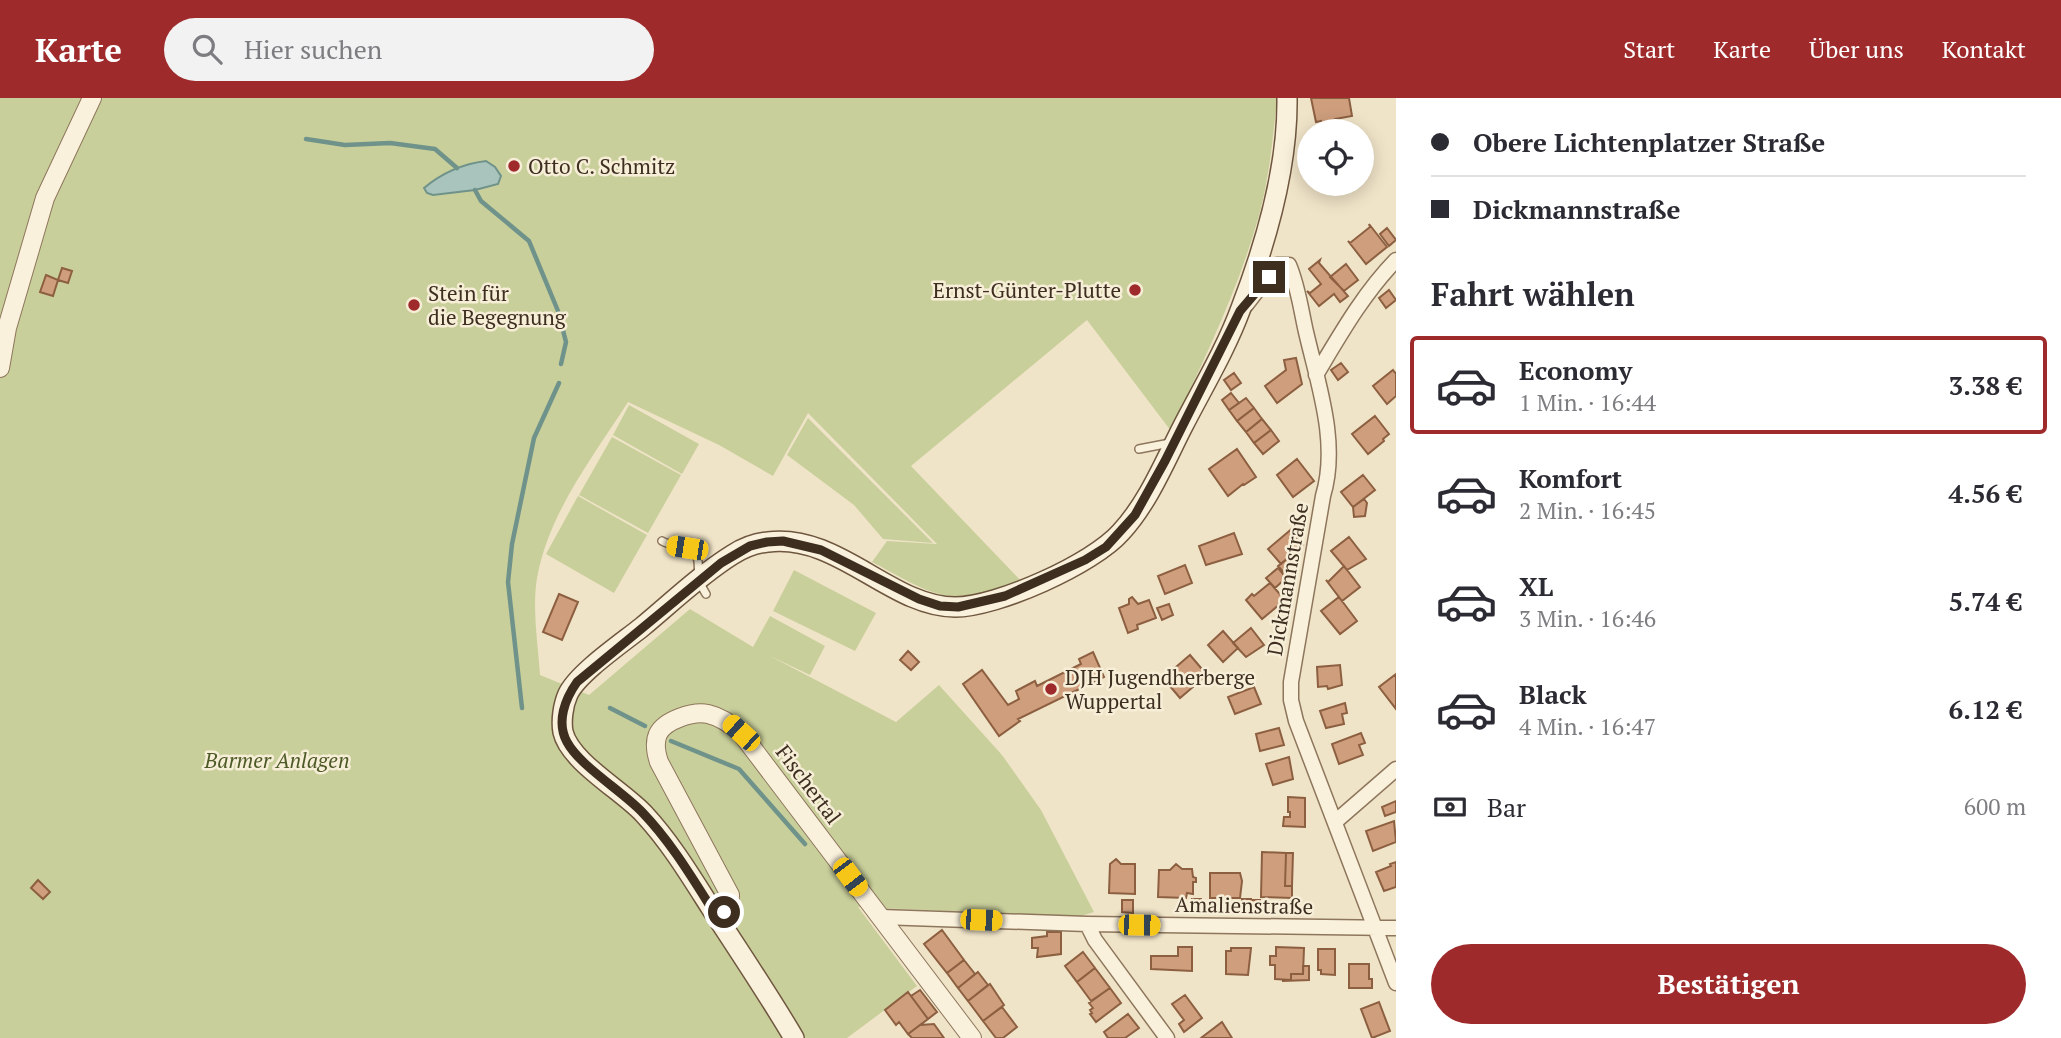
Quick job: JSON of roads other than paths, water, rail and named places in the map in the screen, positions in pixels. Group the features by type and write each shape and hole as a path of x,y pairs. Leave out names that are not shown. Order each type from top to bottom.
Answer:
{"main road":[{"path":"794,1038 670,844 636,806 575,753 567,742 562,714 568,694 577,682 702,587 736,552 767,542 783,541 821,550 919,599 940,606 958,607 1005,596 1065,570 1106,547 1135,515 1175,443 1240,311 1273,203 1289,102"}],"street":[{"path":"0,368 7,328 45,198 92,98"},
{"path":"1316,375 1347,323 1378,279 1396,260"},
{"name":"Dickmannstraße","path":"1240,311 1277,265 1289,265 1325,414 1329,457 1328,480 1291,682 1291,700 1296,721 1396,983"},
{"name":"Fischertal","path":"717,917 729,909 730,895 656,752 657,736 662,729 693,714 707,714 728,721 741,733 972,1038"},
{"path":"1335,822 1396,769"},
{"name":"Amalienstraße","path":"881,917 1087,924 1396,928"},
{"path":"1087,924 1095,940 1167,1038"}],"lane":[{"path":"1139,449 1175,443"},
{"path":"662,541 692,549 699,564 702,587"}],"water":[{"path":"486,161 495,167 501,176 498,184 433,195 427,193 424,188 453,170"}],"waterway":[{"path":"306,139 345,145 390,143 435,149 457,168"},
{"path":"475,190 481,201 529,241 558,311 566,342 561,364"},
{"path":"522,708 508,582 512,544 534,438 559,383"},
{"path":"610,708 645,726"},
{"path":"671,741 739,769 805,844"}],"place":[{"name":"Otto C. Schmitz","path":"514,166"},
{"name":"Ernst-Günter-Plutte","path":"1135,290"},
{"name":"Stein für die Begegnung","path":"414,305"},
{"name":"DJH Jugendherberge Wuppertal","path":"1051,689"}],"park label":[{"name":"Barmer Anlagen","path":"277,760"}]}
